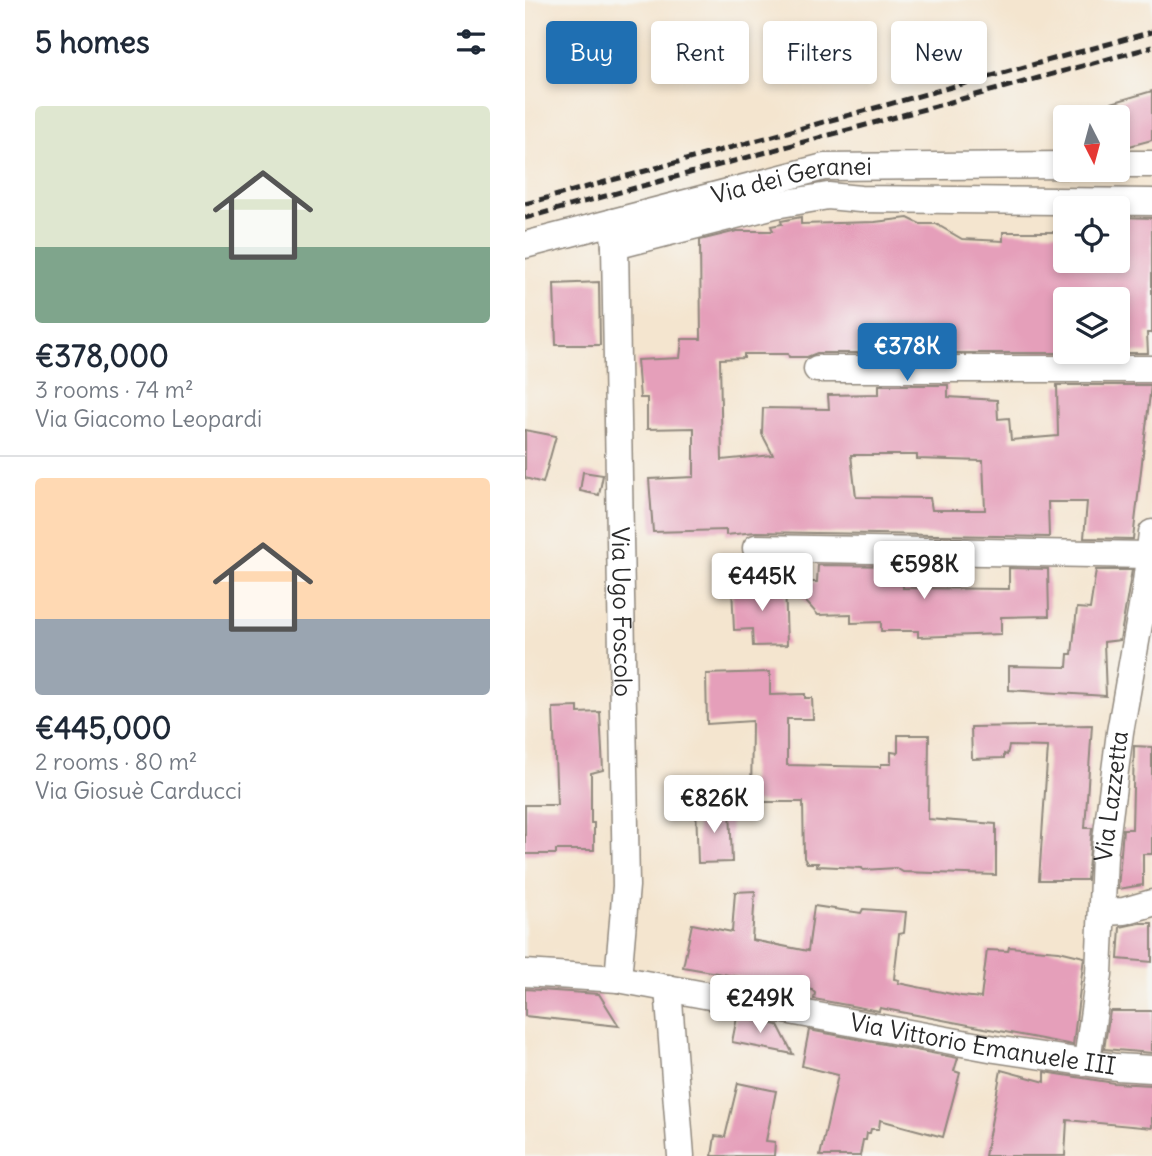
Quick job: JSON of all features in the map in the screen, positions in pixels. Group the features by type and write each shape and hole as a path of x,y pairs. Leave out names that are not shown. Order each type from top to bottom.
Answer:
{"street":[{"path":"1131,164 1152,164"},
{"name":"Via dei Geranei","path":"767,194 824,167 1053,165"},
{"path":"525,245 614,234 767,194 860,199 1152,202"},
{"name":"Via Ugo Foscolo","path":"614,234 627,886 618,979"},
{"path":"817,369 1152,369"},
{"path":"756,548 1151,544"},
{"name":"Via Lazzetta","path":"1087,1061 1099,974 1104,856 1151,544"},
{"path":"1103,912 1124,911 1152,903"},
{"name":"Via Vittorio Emanuele III","path":"525,973 618,979 995,1049 1116,1067 1152,1069"},
{"path":"668,988 681,1156"}],"building":[{"path":"1152,91 1152,140 1131,146 1131,105 1105,105"},
{"path":"801,217 801,224 875,222 908,218 920,224 936,224 962,239 1003,241 1003,232 1053,232 1053,273 1130,273 1130,217 1152,218 1152,333 1147,333 1148,353 1130,353 1130,287 1053,287 1053,353 817,353 807,357 744,354 744,358 720,359 722,460 773,455 762,434 763,408 829,409 828,395 879,394 879,385 948,385 948,397 997,400 998,419 1009,418 1011,440 1058,436 1057,385 1151,385 1133,539 1084,538 1087,502 1048,502 1049,537 756,532 726,535 726,530 653,532 649,479 694,477 694,428 647,429 647,398 640,398 637,360 680,358 682,339 701,339 700,240 737,231 773,231 771,226 782,224 781,221","holes":["851,455 917,455 917,459 983,461 985,510 932,510 930,498 856,497"]},
{"path":"599,282 600,345 556,345 554,284"},
{"path":"525,430 556,436 543,483 525,478"},
{"path":"583,472 603,475 599,495 580,491"},
{"path":"818,565 902,566 903,588 1009,589 1009,568 1048,569 1049,616 1001,617 1001,634 918,637 918,631 881,631 881,622 851,623 851,614 818,615 788,582 817,582"},
{"path":"1096,570 1132,570 1120,640 1104,642 1106,696 1009,690 1009,666 1067,667 1068,654 1072,654 1077,608 1090,609"},
{"path":"785,582 787,645 753,646 752,629 734,630 732,587"},
{"path":"770,672 770,695 805,694 805,698 812,698 813,719 787,719 787,765 881,767 881,764 891,764 891,752 898,753 898,735 929,735 928,819 996,824 996,875 903,872 896,868 863,870 807,863 804,858 803,802 751,802 752,721 707,724 706,674"},
{"path":"578,707 578,713 600,712 603,770 591,773 594,850 556,850 556,854 525,854 525,805 557,805 553,708"},
{"path":"1092,725 1085,828 1092,828 1087,880 1039,880 1048,747 1009,746 1004,758 972,759 971,727"},
{"path":"1134,746 1152,747 1152,854 1143,854 1143,885 1118,889 1123,829 1132,829"},
{"path":"696,807 730,807 732,862 698,863"},
{"path":"755,891 752,940 808,951 814,906 861,913 863,909 906,912 904,933 899,934 894,979 899,980 898,983 961,996 981,998 987,950 1008,951 1009,947 1059,951 1084,957 1073,1045 880,1008 879,1011 814,999 815,993 812,990 683,967 692,924 732,932 735,892"},
{"path":"1152,923 1152,962 1118,959 1120,927"},
{"path":"525,989 599,994 619,1026 525,1016"},
{"path":"1110,1011 1152,1011 1152,1053 1104,1049"},
{"path":"737,1017 778,1025 793,1054 732,1042"},
{"path":"809,1030 958,1058 954,1071 960,1073 943,1137 880,1120 879,1129 871,1129 866,1140 863,1140 860,1156 820,1156 838,1075 802,1066"},
{"path":"1001,1070 1045,1082 1045,1072 1114,1083 1152,1085 1152,1128 1067,1120 1065,1156 985,1156"},
{"path":"738,1083 776,1091 766,1141 775,1142 774,1156 712,1156 715,1136 725,1137"}],"railway":[{"path":"525,204 1152,32"},
{"path":"525,218 1152,47"}]}
